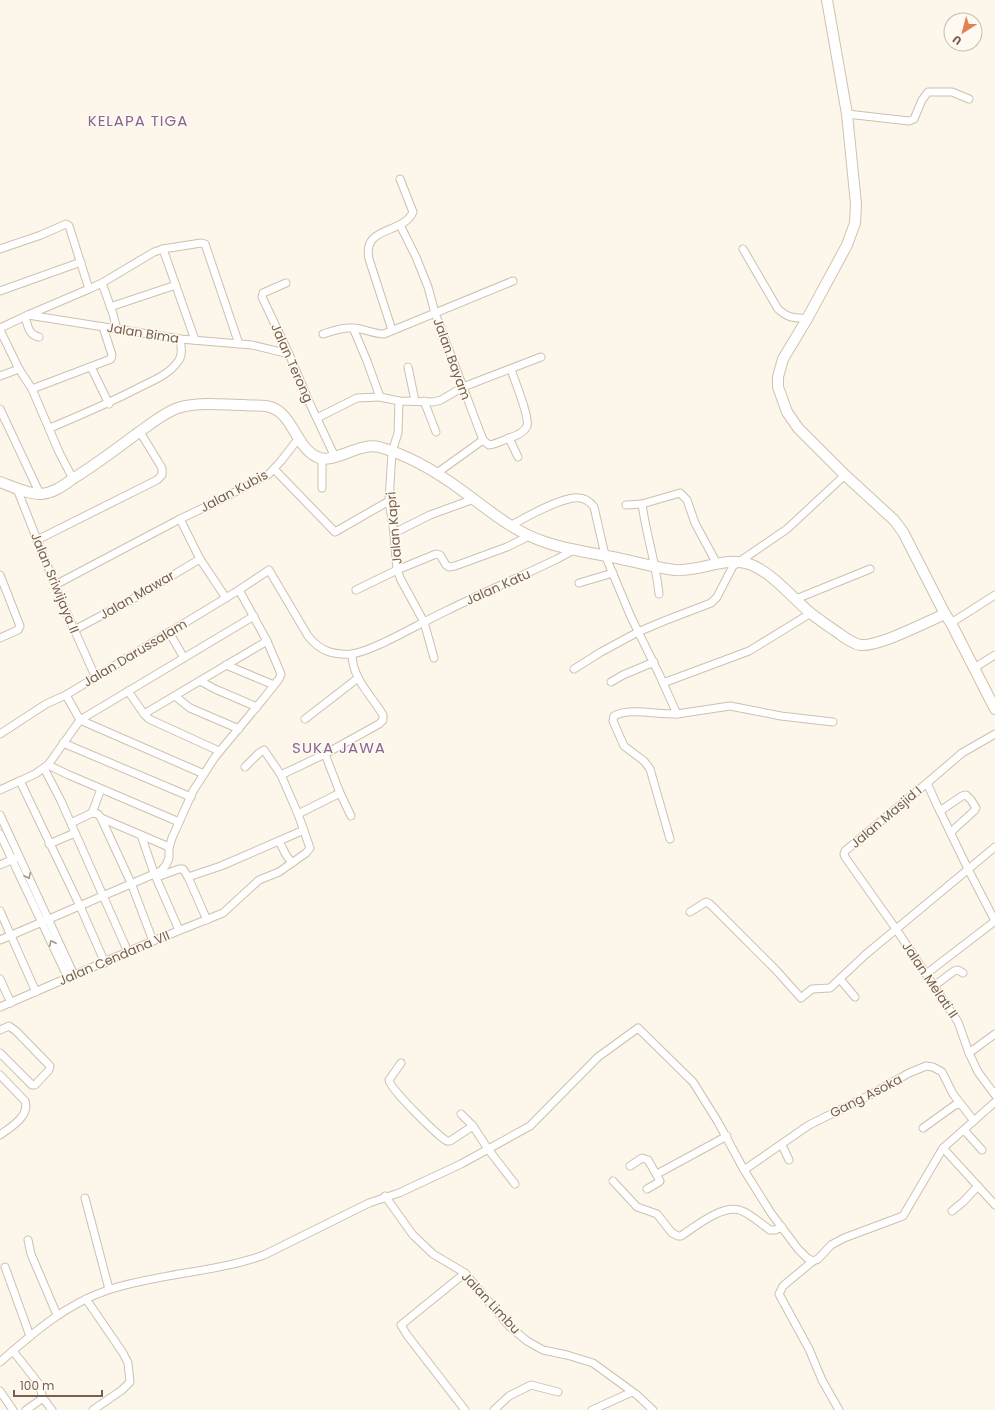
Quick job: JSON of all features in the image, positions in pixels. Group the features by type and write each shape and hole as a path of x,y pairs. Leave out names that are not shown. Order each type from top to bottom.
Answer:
{"street":[{"path":"827,0 847,114 856,204 855,223 847,245 808,319 783,359 778,377 778,387 787,412 798,428 845,475 894,520 903,532 995,709"},
{"path":"847,114 910,121 914,119 922,100 928,92 952,92 969,99"},
{"path":"392,330 369,259 368,249 372,240 379,233 400,225 412,215 413,212 400,178"},
{"path":"0,249 67,225 70,227 89,289"},
{"name":"Jalan Bayam","path":"400,225 416,257 428,287 435,313 483,440"},
{"path":"73,479 59,452 50,428 32,390 19,368 0,329 102,283 154,252 163,249 201,243 205,244 239,344"},
{"path":"163,249 195,340"},
{"path":"743,249 778,310 790,318 808,319"},
{"path":"0,291 81,262"},
{"path":"323,334 353,328 384,334 513,280"},
{"path":"102,283 117,330"},
{"name":"Jalan Terong","path":"286,283 262,293 262,297 335,456"},
{"path":"110,307 176,285"},
{"path":"26,316 31,334 38,337"},
{"name":"Jalan Bima","path":"26,316 180,339 252,345 289,354"},
{"path":"32,390 111,359 112,358 103,327"},
{"path":"353,328 367,360 380,397"},
{"path":"50,428 109,404 170,370 182,355 180,339"},
{"path":"317,418 357,398 380,397 399,401 433,402 441,400 463,387 541,357"},
{"path":"91,367 109,404"},
{"path":"408,367 416,401"},
{"path":"0,376 19,368"},
{"path":"437,473 483,440 489,445 523,431 528,420 511,369"},
{"name":"Jalan Kapri","path":"399,401 398,433 392,452 389,501 394,533 397,570 424,622 434,658"},
{"path":"424,401 436,432"},
{"path":"0,482 17,489 33,493 40,494 52,492 95,465 163,415 178,408 189,405 266,406 280,413 288,421 298,439 311,454 322,459 367,446 374,446 392,452 437,473 510,526 529,536 572,551 605,555 676,570 695,570 717,564 740,562 751,564 761,569 811,613 854,644 864,645 875,643 945,614"},
{"path":"0,408 40,494"},
{"path":"38,540 157,480 162,475 162,468 140,432"},
{"path":"509,438 518,457"},
{"name":"Jalan Kubis","path":"55,585 180,518 222,499 269,474 298,439"},
{"path":"322,459 322,488"},
{"path":"274,469 335,532 389,501"},
{"path":"574,669 601,652 638,632 664,620 711,603 717,597 733,566 787,528 845,475"},
{"name":"Jalan Sriwijaya II","path":"17,489 74,630 96,676"},
{"path":"626,505 642,504 680,493 685,496 695,523 717,564"},
{"path":"510,526 560,502 576,498 590,501 594,507 605,555 638,632 654,662 678,714"},
{"path":"394,533 430,515 474,499"},
{"path":"642,504 645,524 656,566 659,594"},
{"path":"180,518 200,559 226,598"},
{"path":"356,590 397,570 436,554 440,555 449,567 455,566 507,547 529,536"},
{"name":"Jalan Katu","path":"352,654 370,648 572,551"},
{"name":"Jalan Mawar","path":"74,630 131,600 200,559"},
{"path":"796,600 870,569"},
{"name":"Jalan Darussalam","path":"0,734 46,704 66,695 239,590 269,570 314,644 330,652 352,654"},
{"path":"579,583 613,573"},
{"path":"0,574 3,593 19,622 20,628 0,638"},
{"path":"155,875 166,865 169,858 169,847 179,822 204,774 219,752 257,707 279,679 281,674 254,616 239,590"},
{"path":"951,623 995,595"},
{"path":"663,683 749,651 811,613"},
{"path":"0,790 35,774 46,766 80,720 254,616"},
{"path":"169,632 184,658"},
{"path":"144,714 266,641"},
{"path":"282,776 325,754 379,724 383,720 383,715 358,678 352,663 352,654"},
{"path":"974,668 995,654"},
{"path":"611,682 654,662"},
{"path":"226,665 274,685"},
{"path":"305,718 358,678"},
{"path":"200,680 215,689 257,707"},
{"path":"128,691 149,719 219,752"},
{"path":"66,695 80,720 204,774"},
{"path":"175,696 190,708 239,729"},
{"path":"670,839 650,769 644,761 624,746 613,720 614,716 618,713 637,712 678,714 730,706 781,716 834,722"},
{"name":"Jalan Masjid I","path":"845,852 962,752 995,734"},
{"path":"63,743 191,797"},
{"path":"188,877 221,866 304,830 282,776 264,750 245,766"},
{"path":"325,754 350,816"},
{"path":"46,766 179,822"},
{"path":"46,766 128,952"},
{"path":"20,781 80,906 104,962"},
{"path":"926,974 995,921 968,869 927,783"},
{"path":"92,813 101,789"},
{"path":"298,814 340,793"},
{"path":"940,811 962,796 966,795 974,804 976,808 974,811 951,832"},
{"path":"71,823 92,813 98,814 101,818 132,883 154,941"},
{"path":"0,815 16,858 71,977"},
{"path":"101,818 169,847"},
{"name":"Jalan Cendana VII","path":"0,1007 179,930 223,913 259,880 279,872 310,848 304,830"},
{"path":"49,844 75,833"},
{"path":"0,834 16,858"},
{"path":"141,835 155,875 179,930"},
{"path":"279,841 292,863"},
{"path":"690,912 706,902 710,904 776,970 801,998 812,989 830,988 865,955 995,847"},
{"name":"Jalan Melati II","path":"845,852 845,857 896,929 958,1022 969,1053 978,1072 995,1095"},
{"path":"0,865 16,858"},
{"path":"0,940 132,883 179,869 183,869 188,877 207,920"},
{"path":"0,911 36,992"},
{"path":"934,986 954,971 958,970 963,973"},
{"path":"0,979 11,1003"},
{"path":"840,979 855,997"},
{"path":"0,1030 9,1026 16,1031 50,1066 50,1070 35,1085 32,1085 0,1053"},
{"path":"0,1362 57,1314 109,1289 154,1278 248,1261 264,1255 369,1203 385,1196 399,1193 488,1149 530,1126 598,1057 638,1028 693,1082 727,1136 744,1170 771,1213 798,1249 807,1258 813,1261"},
{"path":"969,1053 995,1034"},
{"path":"401,1063 391,1076 389,1084 403,1100 444,1140 450,1141 473,1126"},
{"name":"Gang Asoka","path":"744,1170 815,1122 872,1094 909,1073 926,1066 933,1067 942,1072 953,1094 974,1121"},
{"path":"0,1075 25,1101 26,1109 23,1116 0,1135"},
{"path":"839,1410 822,1380 809,1349 779,1294 783,1286 813,1261 818,1259 831,1245 844,1238 903,1216 943,1148 995,1102"},
{"path":"923,1128 955,1105 960,1104"},
{"path":"461,1114 473,1126 488,1149 515,1184"},
{"path":"964,1130 982,1150"},
{"path":"657,1174 727,1136"},
{"path":"782,1145 789,1160"},
{"path":"943,1148 995,1205"},
{"path":"630,1166 644,1158 648,1160 660,1179 659,1182 646,1189"},
{"path":"613,1181 637,1207 657,1214 672,1233 678,1236 681,1236 722,1211 731,1209 741,1211 770,1230 782,1228"},
{"path":"952,1211 978,1186"},
{"name":"Jalan Limbu","path":"385,1196 413,1235 433,1254 466,1274 509,1326 527,1341 543,1350 593,1363 637,1395 653,1410"},
{"path":"85,1198 109,1289"},
{"path":"28,1240 31,1254 57,1314"},
{"path":"5,1267 30,1336"},
{"path":"465,1410 407,1335 402,1325 466,1274"},
{"path":"86,1300 123,1353 128,1363 130,1373 130,1382 122,1390 93,1410"},
{"path":"13,1351 39,1384 43,1398 52,1410"},
{"path":"494,1410 508,1396 531,1385 558,1392"},
{"path":"0,1391 13,1410"},
{"path":"592,1410 632,1392"},
{"path":"26,1410 43,1398"}],"district":[{"name":"KELAPA TIGA","path":"138,120"},
{"name":"SUKA JAWA","path":"339,747"}]}
